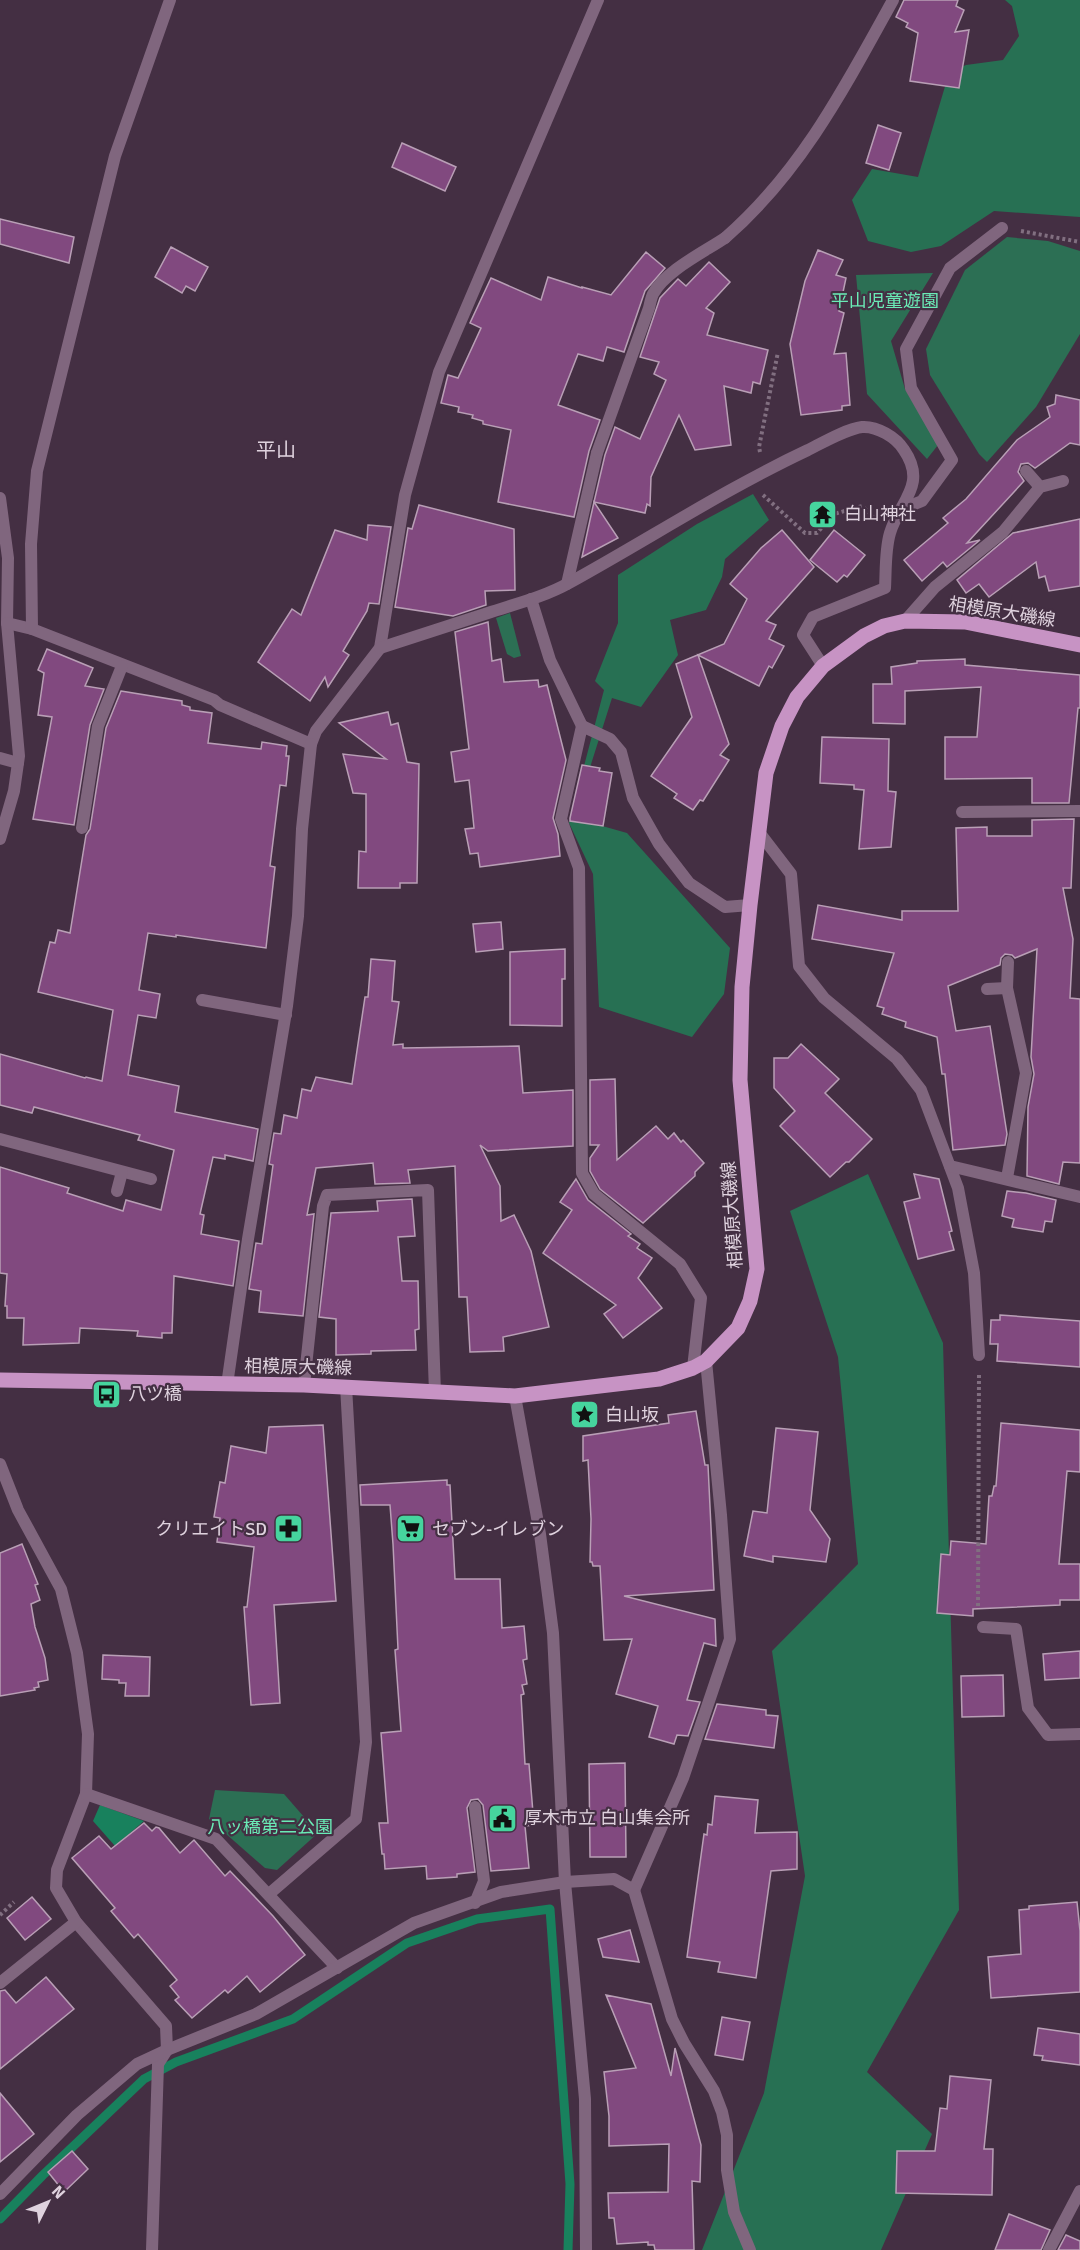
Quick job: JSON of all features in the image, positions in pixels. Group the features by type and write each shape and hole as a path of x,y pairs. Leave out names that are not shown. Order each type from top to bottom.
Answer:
{"main road":[{"name":"相模原大磯線","path":"0,1380 346,1386 514,1396 658,1379 700,1364 738,1328 750,1301 757,1269 740,1080 742,987 766,773 782,726 798,696 823,666 864,636 884,626 905,621 964,622 1080,645"}],"street":[{"path":"32,629 31,544 37,471 115,156 170,0"},
{"path":"227,1385 248,1239 286,1014 298,916 302,829 311,744 316,731 380,648 405,495 439,372 598,0"},
{"path":"567,584 597,453 650,308 652,294 682,265 725,238 744,222 775,189 817,134 893,0"},
{"path":"902,509 922,501 951,460 911,388 906,349 950,268 1002,228"},
{"path":"380,648 531,599 567,584 707,501 765,470 862,427 878,429 893,438 905,450 912,469 914,484 890,531 887,543 885,588 813,617 803,635 823,666"},
{"path":"1026,471 1040,487"},
{"path":"905,621 935,587 1003,532 1040,487 1063,481"},
{"path":"0,498 7,623 19,756 15,791 0,839"},
{"path":"531,599 550,660 582,726 610,740 621,752 633,798 659,844 689,883 725,907 750,905"},
{"path":"7,623 32,629 214,700 220,705 311,744"},
{"path":"82,828 98,726 122,666"},
{"path":"582,726 561,819 579,868 582,1173 594,1194 680,1264 700,1298 700,1364 721,1515 730,1639 683,1778 634,1890 672,2019 714,2091 722,2112 727,2134 727,2170 734,2212 750,2250"},
{"path":"0,758 18,763"},
{"path":"962,812 1080,811"},
{"path":"758,831 791,874 799,966 824,998 897,1059 921,1090 958,1188 974,1273 979,1355"},
{"path":"1007,1178 1026,1073 1006,988 1008,962"},
{"path":"987,989 1006,988"},
{"path":"202,1000 286,1014"},
{"path":"0,1139 152,1179"},
{"path":"950,1166 1080,1197"},
{"path":"117,1191 122,1172"},
{"path":"304,1385 323,1206 327,1195 428,1190 435,1393"},
{"path":"269,1894 356,1819 366,1742 346,1386"},
{"path":"514,1396 540,1534 554,1633 565,1882 585,2099 586,2250"},
{"path":"0,1464 18,1510 61,1589 76,1653 88,1734 86,1794 57,1870 56,1888 76,1922 166,2026 167,2050 158,2064 157,2078 152,2250"},
{"path":"984,1627 1016,1629 1028,1708 1048,1735 1080,1734"},
{"path":"86,1794 216,1839 337,1968"},
{"path":"475,1807 484,1881 476,1902"},
{"path":"0,2194 77,2115 138,2064 256,2014 414,1923 501,1892 565,1882 614,1879 634,1890"},
{"path":"0,1983 76,1922"},
{"path":"1049,2250 1080,2191"}],"path":[{"path":"1002,228 1080,242"},
{"path":"765,470 759,447 778,352"},
{"path":"746,481 805,533 817,533 834,514 862,506 890,531"},
{"path":"978,1608 979,1355"},
{"path":"0,1915 14,1902"}],"green space":[{"path":"1007,237 1048,241 1080,251 1080,334 1036,407 987,462 979,454 930,375 926,349 965,270"},
{"name":"平山児童遊園","path":"933,273 891,341 905,389 938,445 927,459 867,394 856,275"},
{"path":"510,613 521,656 514,658 507,654 496,618"},
{"name":"八ッ橋第二公園","path":"215,1790 284,1794 318,1833 277,1870 265,1868 209,1819"}],"shaded area":[{"path":"1005,0 1080,0 1080,217 994,211 941,246 911,252 868,241 852,200 872,169 918,177 949,73 966,65 1003,60 1019,36 1012,6"},
{"path":"753,494 769,520 725,559 722,577 706,610 670,620 678,655 641,707 612,698 574,818 627,833 730,948 724,994 692,1037 599,1007 593,874 569,823 604,690 595,681 618,623 618,575 697,524"},
{"path":"868,1174 943,1343 959,1910 867,2072 932,2134 881,2250 702,2250 764,2093 805,1876 772,1651 858,1564 838,1357 790,1211"},
{"path":"100,1805 144,1821 115,1846 93,1821"}],"building":[{"path":"904,0 958,0 956,6 964,10 955,32 969,30 959,88 910,81 918,33 906,27 908,23 896,17"},
{"path":"878,125 901,133 889,170 866,163"},
{"path":"402,143 456,167 445,191 392,167"},
{"path":"0,219 74,237 69,263 0,244"},
{"path":"171,247 208,267 195,291 186,286 182,293 155,277"},
{"path":"818,250 843,260 836,275 846,278 839,311 844,313 834,354 846,353 850,405 842,406 842,410 801,415 790,344 805,281"},
{"path":"646,252 665,268 645,291 624,352 607,347 603,361 578,354 558,405 600,420 589,451 574,517 498,502 511,430 483,424 483,421 472,418 473,415 458,412 459,407 441,403 448,375 458,378 481,328 470,323 491,278 541,300 548,277 611,295"},
{"path":"709,262 730,282 706,308 714,313 707,335 768,350 760,384 753,382 751,393 724,386 731,445 695,450 679,415 651,477 650,506 647,504 645,513 594,502 605,455 615,427 640,439 666,380 654,374 659,362 640,357 660,298 678,279 686,286"},
{"path":"1056,395 1080,400 1080,445 1070,443 1035,468 1028,463 1021,464 1018,472 1024,481 967,543 980,540 947,567 943,562 922,581 904,560 948,523 943,518 966,499 1017,440 1050,417 1047,407 1055,404"},
{"path":"594,502 618,538 582,557 590,520"},
{"path":"419,505 514,529 515,590 485,591 486,605 453,616 395,607 408,528 412,529"},
{"path":"1080,519 1080,586 1049,591 1045,576 1039,578 1036,562 989,597 979,584 966,593 957,580 1013,533"},
{"path":"368,525 391,527 379,604 369,603 367,611 343,651 349,655 328,687 325,677 310,701 258,662 292,609 301,615 335,530 367,540"},
{"path":"782,530 814,567 766,621 776,625 769,639 784,646 772,668 769,666 759,686 698,655 729,744 720,755 729,760 703,801 700,800 693,810 674,798 677,794 651,776 692,717 676,664 724,644 747,599 730,584 761,548"},
{"name":"白山神社","path":"834,530 865,555 847,577 844,575 837,582 810,560"},
{"path":"488,622 492,661 501,659 504,682 538,680 539,687 547,685 566,760 553,818 558,834 560,856 480,867 478,853 470,854 465,829 474,828 469,780 455,782 451,752 469,749 455,632"},
{"path":"47,649 93,668 85,686 104,689 90,725 74,825 33,819 52,717 38,715 44,673 38,670"},
{"path":"965,659 965,665 1080,675 1080,708 1078,708 1069,803 1032,803 1032,778 945,779 945,737 977,737 981,687 905,691 905,724 873,723 873,684 892,684 891,667 917,663 917,661"},
{"path":"121,691 182,701 182,705 190,707 190,710 212,713 208,743 261,749 262,742 287,746 286,756 289,756 286,786 280,785 270,866 275,867 266,948 148,933 139,990 160,994 156,1018 138,1015 128,1075 179,1086 175,1112 258,1129 253,1161 225,1155 225,1159 213,1157 200,1214 204,1215 201,1234 239,1241 233,1286 174,1276 172,1333 162,1333 162,1338 137,1336 138,1331 80,1328 79,1343 23,1345 24,1318 7,1318 7,1306 5,1306 7,1274 0,1273 0,1167 69,1188 67,1193 123,1211 126,1200 161,1210 174,1150 138,1140 140,1135 34,1107 32,1113 0,1105 0,1054 102,1081 113,1010 38,992 50,942 55,943 58,930 70,933 106,728"},
{"path":"388,712 391,725 398,723 407,762 419,764 417,883 400,883 400,888 358,888 359,851 366,852 366,794 353,793 343,754 386,759 339,723"},
{"path":"822,737 889,739 888,791 896,792 891,847 859,849 864,790 854,789 854,785 820,783"},
{"path":"582,765 612,773 603,826 570,821"},
{"path":"1074,819 1071,888 1063,888 1073,939 1070,998 1080,999 1080,1163 1063,1162 1059,1184 1027,1176 1028,1107 1034,1074 1031,1057 1037,949 1015,958 1005,954 1001,958 1000,965 948,986 956,1031 990,1026 1007,1134 1005,1145 953,1150 945,1074 942,1074 937,1037 905,1027 906,1022 882,1014 884,1008 877,1006 894,953 812,939 818,905 902,920 902,911 958,911 956,828 987,827 987,836 1032,836 1032,820"},
{"path":"501,922 503,949 476,952 473,924"},
{"path":"565,949 565,979 562,979 562,1026 510,1025 510,952"},
{"path":"371,959 395,961 392,1001 399,1002 393,1045 403,1044 403,1048 519,1046 523,1093 573,1090 573,1146 488,1151 480,1145 500,1186 501,1221 514,1215 531,1251 549,1327 503,1337 504,1351 470,1352 467,1297 459,1297 455,1166 408,1170 410,1183 375,1184 373,1163 316,1168 307,1215 314,1214 303,1316 259,1312 261,1291 249,1289 256,1243 262,1244 273,1165 269,1164 274,1133 281,1134 284,1115 297,1118 302,1089 311,1091 316,1077 352,1084 365,997 368,997"},
{"path":"801,1044 839,1079 825,1093 872,1139 830,1177 780,1126 795,1111 774,1088 774,1058 788,1058"},
{"path":"615,1079 617,1160 656,1126 668,1139 674,1133 704,1163 695,1172 695,1176 643,1223 600,1189 590,1171 590,1158 599,1145 590,1145 590,1080"},
{"path":"914,1174 939,1179 952,1231 949,1232 954,1250 918,1259 904,1202 920,1198"},
{"path":"576,1179 588,1200 631,1234 628,1236 640,1244 637,1248 652,1258 638,1278 662,1308 623,1338 604,1314 616,1305 543,1253 572,1210 560,1202"},
{"path":"1007,1191 1056,1200 1052,1222 1045,1221 1043,1232 1012,1227 1014,1219 1002,1216"},
{"path":"412,1199 415,1236 398,1237 402,1281 418,1281 419,1329 415,1330 416,1350 371,1351 371,1354 336,1355 336,1319 319,1317 331,1213 378,1211 377,1201"},
{"path":"1000,1315 1080,1321 1080,1367 997,1361 998,1344 990,1344 991,1320 1000,1320"},
{"path":"696,1411 705,1465 708,1465 714,1590 624,1596 715,1619 716,1646 704,1643 687,1700 700,1702 688,1736 677,1735 674,1744 649,1737 658,1706 616,1694 632,1639 604,1640 600,1566 593,1566 590,1562 591,1519 588,1460 583,1461 583,1436 669,1423 668,1415"},
{"path":"1001,1423 1080,1430 1080,1472 1067,1471 1059,1564 1080,1564 1080,1600 1060,1600 1060,1605 973,1609 973,1616 937,1613 941,1554 950,1555 951,1541 986,1544 989,1496 992,1496 994,1486 996,1486"},
{"path":"323,1425 336,1601 274,1605 280,1703 251,1705 244,1607 247,1607 254,1547 217,1542 220,1518 214,1517 220,1482 225,1483 231,1446 266,1453 269,1427"},
{"path":"776,1428 818,1432 810,1510 830,1539 826,1562 773,1556 773,1562 744,1556 753,1511 767,1513"},
{"path":"447,1480 447,1485 450,1485 455,1579 500,1579 502,1628 524,1626 527,1659 523,1660 527,1684 522,1685 524,1694 521,1695 525,1764 529,1764 534,1825 525,1826 529,1868 491,1871 483,1805 478,1799 471,1800 467,1808 475,1872 457,1874 457,1877 427,1879 426,1866 385,1869 384,1854 382,1854 379,1823 388,1823 381,1733 401,1731 395,1650 398,1649 393,1544 390,1505 361,1505 360,1485"},
{"path":"22,1544 38,1584 35,1585 40,1600 31,1604 35,1627 45,1658 48,1680 38,1682 39,1687 34,1688 35,1690 0,1696 0,1553"},
{"path":"1080,1651 1080,1678 1045,1680 1043,1654"},
{"path":"103,1655 150,1657 149,1696 125,1696 126,1683 119,1683 119,1680 102,1679"},
{"path":"1003,1675 1004,1716 962,1717 961,1676"},
{"path":"717,1704 766,1710 766,1715 778,1716 774,1748 705,1739"},
{"path":"625,1763 626,1857 590,1857 589,1764"},
{"path":"715,1796 758,1800 755,1833 797,1832 797,1869 771,1871 756,1978 718,1972 720,1962 687,1957 704,1834 707,1835 708,1824 712,1825"},
{"path":"144,1823 152,1831 156,1827 159,1828 180,1853 194,1840 225,1876 230,1871 273,1916 305,1955 260,1992 247,1976 228,1993 225,1990 192,2018 175,2000 179,1997 170,1986 177,1980 138,1934 134,1938 111,1911 115,1908 72,1858 99,1836 111,1849"},
{"path":"32,1897 51,1919 25,1940 7,1918"},
{"path":"1077,1902 1080,1931 1080,1992 991,1998 988,1957 1021,1954 1019,1910 1029,1909 1029,1906"},
{"path":"630,1930 639,1962 603,1957 598,1939"},
{"path":"46,1977 74,2009 0,2069 0,1991 5,1990 16,2003"},
{"path":"606,1995 651,2004 671,2076 675,2048 701,2145 700,2182 692,2181 694,2250 655,2250 654,2245 648,2245 648,2242 617,2244 614,2218 609,2218 608,2193 668,2192 669,2144 609,2146 609,2116 604,2072 636,2068"},
{"path":"722,2017 750,2022 743,2060 715,2055"},
{"path":"1038,2028 1080,2034 1080,2065 1042,2060 1043,2056 1034,2055"},
{"path":"950,2076 991,2080 984,2149 993,2149 992,2195 896,2193 897,2151 935,2151 940,2108 947,2109"},
{"path":"0,2093 34,2134 0,2162"},
{"path":"72,2151 88,2169 64,2192 48,2172"},
{"path":"1009,2214 1050,2230 1041,2250 995,2250"},
{"path":"1066,2235 1080,2241 1080,2250 1058,2250"}],"waterway":[{"path":"0,2219 144,2079 176,2062 293,2019 407,1943 477,1919 550,1909 570,2184 568,2250"}],"place":[{"name":"白山神社","path":"823,514"},
{"name":"八ツ橋","path":"107,1394"},
{"name":"白山坂","path":"584,1415"},
{"name":"クリエイトSD","path":"288,1529"},
{"name":"セブン-イレブン","path":"411,1529"},
{"name":"厚木市立 白山集会所","path":"503,1818"}],"district":[{"name":"平山","path":"276,450"}]}
